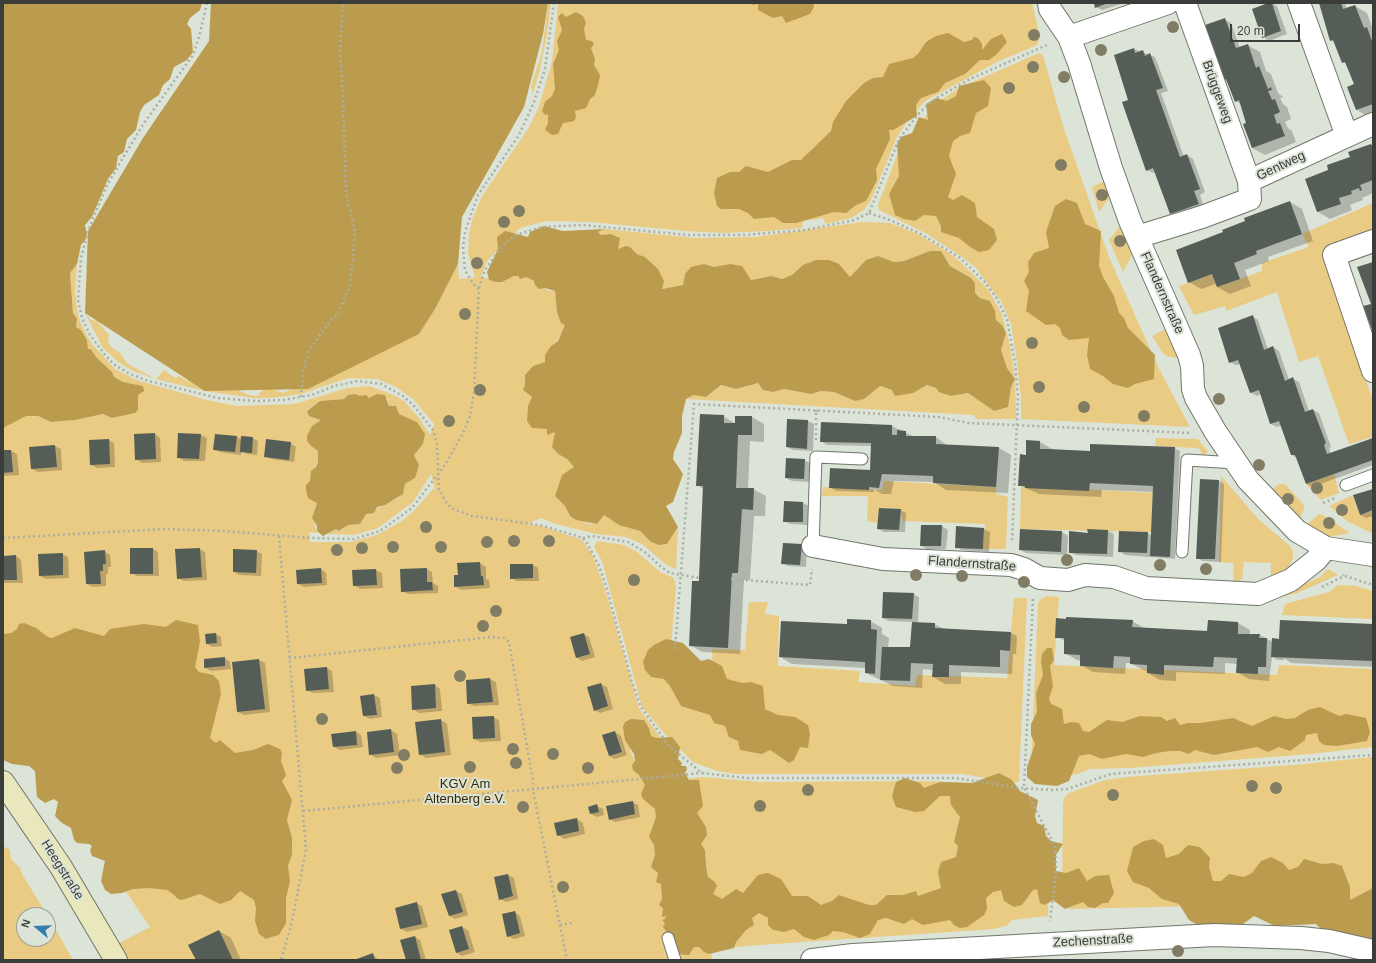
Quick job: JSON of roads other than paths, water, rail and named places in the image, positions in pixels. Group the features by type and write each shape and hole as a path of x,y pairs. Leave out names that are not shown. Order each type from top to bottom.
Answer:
{"street":[{"name":"Flandernstraße","path":"1049,3 1050,9 1068,37 1079,63 1106,170 1170,321 1192,366 1193,389 1196,398 1215,432 1248,480 1297,531 1326,548 1373,555"},
{"path":"1068,37 1168,3"},
{"name":"Brüggeweg","path":"1185,3 1249,181"},
{"path":"1299,3 1347,136"},
{"name":"Gentweg","path":"1129,227 1202,217 1250,199 1249,181 1373,124"},
{"path":"1373,241 1334,254 1373,371"},
{"name":"Flandernstraße","path":"813,546 883,559 1011,565 1024,569 1040,578 1068,580 1085,575 1114,577 1146,588 1258,594 1291,580 1316,560 1326,548"},
{"name":"Heegstraße","path":"3,782 61,867 116,960"},
{"name":"Zechenstraße","path":"812,960 853,955 1038,952 1238,935 1328,941 1373,951"}],"lane":[{"path":"813,546 816,457 862,459"},
{"path":"1182,552 1187,460 1237,463"},
{"path":"1346,485 1373,475"},
{"path":"668,938 675,960"}],"park label":[{"name":"KGV Am Altenberg e.V.","path":"465,792"}]}
